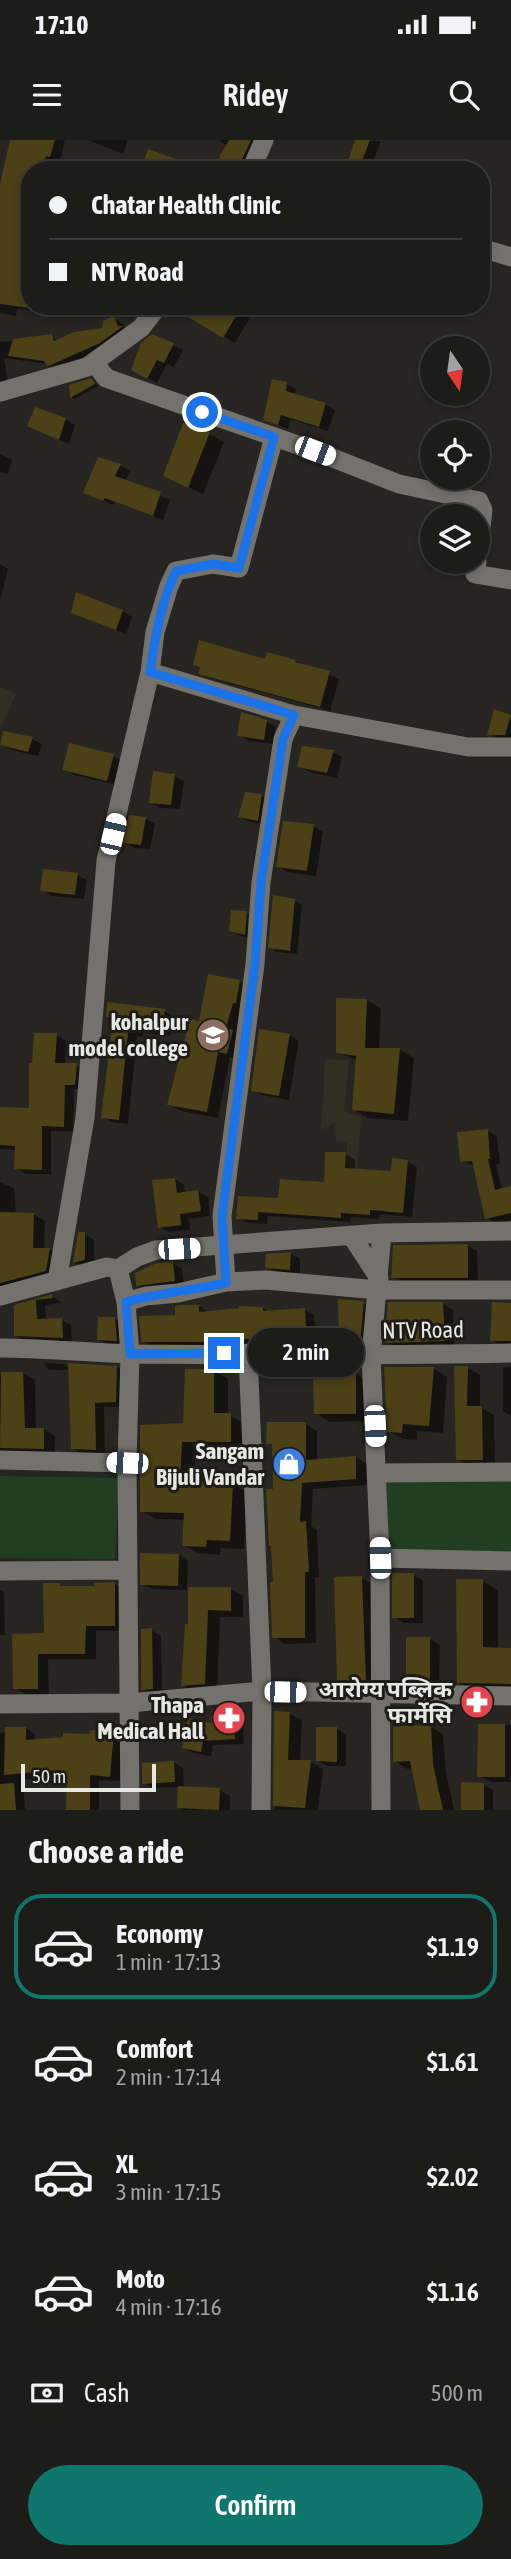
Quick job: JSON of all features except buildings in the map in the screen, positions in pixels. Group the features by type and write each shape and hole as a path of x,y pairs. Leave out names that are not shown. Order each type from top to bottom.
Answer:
{"street":[{"path":"255,161 264,140"},
{"path":"490,251 511,257"},
{"path":"0,392 87,367 141,328 151,315"},
{"path":"94,362 106,378 400,484 480,501 481,504"},
{"path":"57,1282 85,1118 106,861 150,672 155,632 176,571 213,564 239,568 274,437"},
{"path":"475,574 511,580"},
{"path":"150,672 294,715 468,747 511,747"},
{"path":"226,1283 222,1216 255,964 261,882 283,739 294,715"},
{"path":"0,1296 107,1267 118,1269 137,1257 156,1250 382,1233 511,1231"},
{"path":"381,1810 380,1558 372,1356 382,1233"},
{"path":"351,1235 378,1284"},
{"path":"118,1269 126,1302 130,1354 127,1463 130,1810"},
{"path":"126,1302 146,1296 178,1293 226,1283 266,1280 511,1290"},
{"name":"NTV Road","path":"0,1348 130,1354 372,1356 511,1353"},
{"path":"248,1353 262,1692 261,1810"},
{"path":"0,1460 127,1463"},
{"path":"377,1472 511,1472"},
{"path":"380,1558 511,1561"},
{"path":"0,1571 127,1570"},
{"path":"0,1704 129,1703 262,1692 511,1696"}],"shaded area":[{"path":"0,687 16,694 0,729"},
{"path":"325,1059 349,1060 344,1111 361,1117 354,1208 346,1206 347,1143 336,1141 335,1123 321,1130"}],"green space":[{"path":"511,1475 511,1557 383,1554 380,1477"},
{"path":"0,1476 119,1478 115,1559 0,1558"}],"place":[{"name":"kohalpur model college","path":"213,1035"},
{"name":"Sangam Bijuli Vandar","path":"289,1464"},
{"name":"आरोग्य पब्लिक फार्मेसि","path":"477,1702"},
{"name":"Thapa Medical Hall","path":"229,1718"}],"route":[{"path":"202,412 274,437 239,568 213,564 176,571 155,632 150,672 294,715 283,739 261,882 255,964 222,1216 226,1283 178,1293 146,1296 126,1302 130,1354 224,1353"}]}
